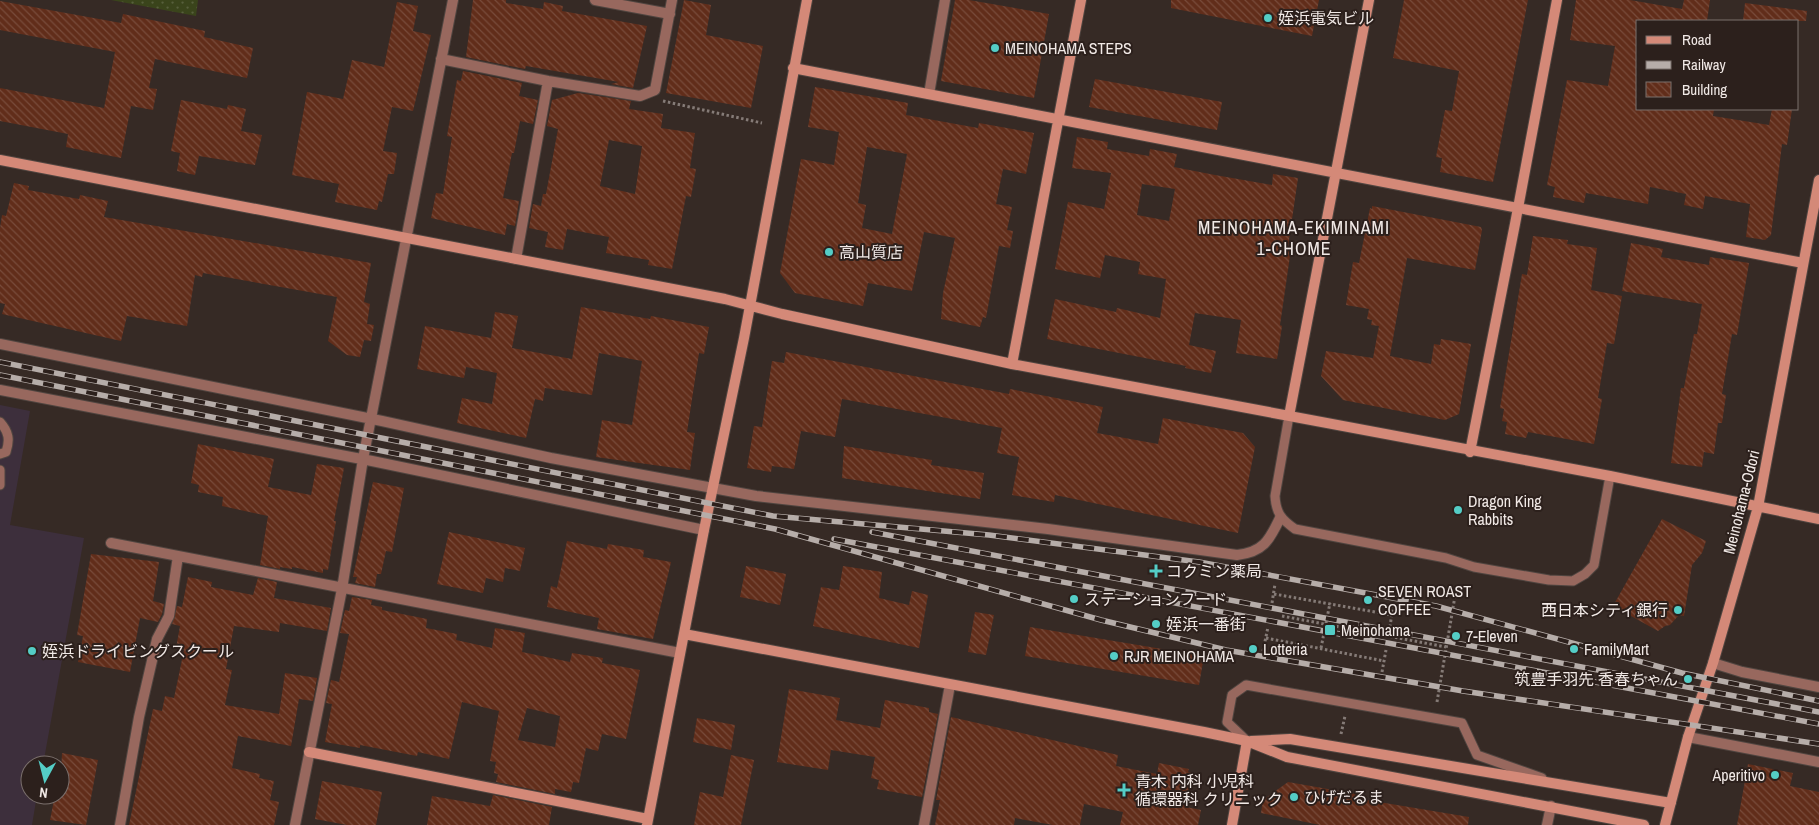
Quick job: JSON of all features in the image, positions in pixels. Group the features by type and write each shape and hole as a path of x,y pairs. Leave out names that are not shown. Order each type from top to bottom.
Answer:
{"street":[{"path":"295,825 342,589 363,459 373,419 453,0"},
{"path":"595,0 670,14"},
{"path":"441,60 548,81 640,96 655,90 672,0"},
{"path":"309,752 648,822 704,530 714,489 750,306 807,0"},
{"path":"928,94 945,0"},
{"path":"1012,364 1081,0"},
{"path":"1290,416 1369,0"},
{"path":"1470,452 1518,208 1556,0"},
{"path":"794,68 1337,171 1803,263"},
{"path":"516,259 548,81"},
{"path":"0,160 407,236 725,299 1012,364 1470,452 1610,476 1819,519"},
{"name":"Meinohama-Odori","path":"1665,825 1688,737 1713,663 1758,507 1819,180"},
{"path":"0,344 373,419 552,458 714,489 867,510 1048,529 1237,555 1252,554 1266,544 1280,518"},
{"path":"0,390 363,459 704,530"},
{"path":"111,543 680,653"},
{"path":"120,825 139,717 157,639 169,616 178,556"},
{"path":"684,634 1247,742 1287,757 1644,825"},
{"path":"1713,663 1742,672 1819,687"},
{"path":"924,825 950,685"},
{"path":"1688,737 1819,762"},
{"path":"1247,742 1290,739 1671,803"},
{"path":"1232,825 1247,742"},
{"path":"1547,825 1551,806"}],"lane":[{"path":"1290,416 1276,496 1276,508 1280,518 1295,529 1446,558 1474,567 1549,580 1573,581 1585,574 1594,565 1610,476"},
{"path":"0,422 10,441 6,452 0,454"},
{"path":"0,470 0,485"},
{"path":"1247,742 1227,722 1232,695 1246,685 1462,723 1477,755 1556,783"}],"path":[{"path":"640,96 762,123"},
{"path":"1272,604 1275,584"},
{"path":"1274,594 1392,616"},
{"path":"1437,702 1455,596"},
{"path":"1321,648 1330,604"},
{"path":"1390,627 1393,606"},
{"path":"1282,616 1446,647"},
{"path":"1264,651 1268,627"},
{"path":"1266,638 1384,661"},
{"path":"1382,672 1386,650"},
{"path":"1331,734 1341,736 1348,702"}],"shaded area":[{"name":"姪浜ドライビングスクール","path":"0,405 30,411 10,525 84,538 45,755 20,755 20,805 35,805 32,825 0,825"}],"green space":[{"path":"111,0 198,0 196,16"}],"building":[{"path":"473,0 506,0 506,3 543,9 544,2 563,6 562,11 647,26 633,88 611,84 619,82 526,66 525,69 466,57"},
{"path":"684,0 711,5 706,35 763,46 751,108 666,93"},
{"name":"MEINOHAMA STEPS","path":"955,0 969,0 1049,14 1034,98 941,81"},
{"name":"姪浜電気ビル","path":"1171,0 1319,0 1312,36 1171,8"},
{"path":"1404,0 1528,0 1493,182 1440,172 1442,158 1436,157 1445,110 1452,111 1459,71 1393,58"},
{"path":"1576,0 1630,0 1682,9 1684,0 1710,0 1707,20 1636,20 1636,110 1714,110 1713,116 1769,125 1772,110 1792,110 1787,145 1782,144 1771,235 1765,240 1746,237 1750,204 1705,196 1703,209 1684,205 1686,194 1650,187 1648,204 1586,193 1584,203 1553,197 1555,187 1547,185 1567,80 1608,86 1615,46 1570,40"},
{"path":"0,1 121,23 123,14 205,31 204,37 253,48 247,78 155,59 149,88 157,89 153,110 131,106 121,158 66,147 68,134 0,121 0,88 104,108 115,52 0,30"},
{"path":"397,2 418,6 413,31 431,35 413,111 392,107 383,151 397,153 394,174 388,174 382,202 379,201 377,210 335,202 339,184 292,175 307,92 343,99 352,60 384,67"},
{"path":"1745,3 1807,11 1806,21 1743,20"},
{"path":"463,71 522,83 519,96 538,100 533,124 520,121 514,153 512,153 503,198 519,201 515,226 507,224 505,235 431,218 436,193 443,194 452,137 447,136 457,80 461,81"},
{"path":"1095,79 1222,102 1217,130 1089,107"},
{"path":"815,87 908,103 906,115 978,128 979,123 1034,133 1026,174 1003,169 996,204 1012,207 1007,230 1013,231 1010,248 999,246 986,318 983,317 980,327 941,319 943,293 955,238 924,232 912,291 868,283 863,306 795,293 780,273 801,159 834,165 839,132 808,127","holes":["867,147 907,154 892,234 862,228 866,205 858,203"]},
{"path":"578,93 631,101 629,109 663,114 661,128 695,133 690,168 696,169 691,197 686,196 672,269 648,265 649,260 606,253 609,237 567,229 563,250 545,247 548,232 529,228 533,204 541,206 543,194 546,194 558,129 547,126 552,100","holes":["609,140 642,146 635,194 600,186"]},
{"path":"181,100 227,109 228,105 246,109 241,131 262,135 255,165 199,156 195,175 177,171 180,153 171,151"},
{"path":"1077,137 1108,142 1107,149 1149,156 1150,149 1177,154 1174,167 1215,175 1272,185 1273,174 1298,178 1288,247 1291,248 1277,359 1236,353 1241,320 1195,313 1189,345 1216,351 1211,373 1185,368 1186,366 1047,339 1055,299 1116,312 1117,308 1160,318 1166,279 1138,274 1140,262 1105,255 1100,278 1055,269 1068,202 1104,209 1111,173 1072,168","holes":["1142,184 1175,189 1169,221 1137,215"]},
{"path":"14,183 29,186 28,190 79,199 80,195 108,201 104,217 371,263 364,302 370,304 367,324 374,325 371,341 364,340 360,357 347,355 328,341 337,297 203,273 202,277 195,275 187,326 127,316 121,341 2,314 5,304 0,303 0,228 2,215 6,216"},
{"path":"1372,206 1481,227 1475,270 1407,258 1390,356 1431,364 1434,344 1440,345 1441,339 1471,344 1459,414 1445,420 1343,400 1321,376 1326,351 1373,358 1379,326 1371,325 1372,320 1367,319 1369,309 1346,305 1353,262 1359,263 1370,208 1372,209"},
{"path":"1533,236 1568,240 1567,244 1597,248 1591,290 1622,296 1614,344 1607,343 1598,398 1602,399 1594,444 1528,432 1526,438 1505,434 1507,422 1502,421 1504,409 1500,408 1522,274 1527,275"},
{"path":"1631,243 1663,249 1661,257 1709,265 1710,257 1749,263 1737,335 1732,334 1722,394 1726,395 1722,423 1718,423 1714,454 1704,452 1702,467 1671,463 1681,388 1684,388 1694,334 1697,334 1702,304 1622,291"},
{"path":"581,307 650,319 651,316 709,327 704,354 699,353 687,432 695,433 690,470 596,457 602,420 632,425 642,361 599,353 592,395 545,388 543,401 535,399 526,438 457,423 462,398 492,404 497,373 466,367 464,378 417,369 425,326 491,338 495,312 518,316 512,348 572,359"},
{"path":"786,352 1009,394 1010,389 1103,407 1097,433 1158,444 1163,418 1243,433 1255,447 1238,533 1055,495 1054,502 1012,495 1019,457 997,453 1002,428 842,399 835,437 801,431 794,469 772,466 771,472 747,468 754,426 762,427 772,361 784,363"},
{"path":"198,444 274,459 268,487 311,495 317,464 344,468 334,521 336,521 328,570 323,569 323,573 292,567 292,569 280,567 280,569 260,565 268,516 222,506 223,497 198,492 199,485 191,483"},
{"path":"844,446 932,460 931,465 984,473 980,499 842,478"},
{"path":"373,482 404,488 392,552 386,551 381,574 377,574 375,587 355,583 357,577 353,577"},
{"path":"1662,519 1706,541 1702,553 1692,565 1684,616 1679,615 1670,625 1658,631 1613,606"},
{"path":"449,532 525,548 520,571 505,568 503,582 486,578 483,593 437,584"},
{"path":"567,541 607,549 608,544 644,550 643,557 671,562 653,639 597,629 599,618 547,607 551,586 557,588"},
{"path":"91,554 159,562 153,601 164,604 162,614 158,622 140,618 130,672 78,662 83,636 77,635"},
{"path":"746,566 786,574 780,605 740,597"},
{"path":"843,566 882,572 879,598 909,605 912,591 928,595 919,648 813,626 821,587 839,590"},
{"path":"188,577 212,582 211,587 253,595 258,578 277,582 274,598 331,608 327,631 280,623 279,632 234,626 226,669 232,670 225,705 279,714 285,673 317,678 313,701 299,699 291,746 238,736 232,768 260,774 259,778 274,781 270,800 279,802 274,825 129,825 153,709 162,711 165,696 174,698 184,650 176,648 180,626 172,624 177,606 182,607"},
{"path":"352,597 372,600 371,605 382,607 382,610 427,619 426,628 457,634 456,640 492,648 495,628 525,633 522,652 570,662 572,653 603,658 602,663 640,670 626,739 602,734 598,751 586,748 579,783 573,782 571,792 555,789 555,794 496,782 498,774 494,773 496,762 490,761 499,711 462,702 449,759 418,752 417,756 360,745 360,748 325,742 332,704 326,703 331,680 339,682 349,634 340,633 345,610 349,611","holes":["527,708 560,716 555,747 518,740"]},
{"path":"975,612 994,615 986,655 968,652"},
{"name":"RJR MEINOHAMA","path":"1030,627 1204,656 1199,685 1025,656"},
{"path":"789,689 840,698 836,720 880,728 885,700 929,708 929,712 938,714 922,797 877,789 879,780 871,778 875,757 831,750 828,770 777,762"},
{"path":"951,717 1118,755 1116,766 1157,774 1159,763 1189,769 1188,772 1193,773 1186,807 1201,810 1198,825 1120,825 1123,812 1084,804 1080,825 1053,825 1015,818 1014,825 935,825 940,800 936,800"},
{"path":"697,718 735,725 731,750 693,742"},
{"path":"62,753 98,760 86,825 50,820 53,805 70,805 70,755 62,755"},
{"path":"731,755 754,760 741,825 694,825 700,792 723,797"},
{"path":"1748,764 1793,773 1790,786 1819,792 1819,825 1737,825"},
{"path":"322,781 382,792 376,825 347,825 315,819"},
{"path":"1288,782 1362,795 1361,799 1469,817 1468,825 1320,825 1261,813 1263,800"},
{"path":"493,795 552,807 549,825 427,825 432,796 490,806"}],"railway":[{"path":"0,362 773,516 989,535 1199,562 1436,606 1682,673 1819,701"},
{"path":"0,375 775,529 1101,620 1226,650 1463,691 1819,744"},
{"path":"872,532 1819,712"},
{"path":"834,539 1819,724"}],"place":[{"name":"姪浜電気ビル","path":"1268,18"},
{"name":"MEINOHAMA STEPS","path":"995,48"},
{"name":"高山質店","path":"829,252"},
{"name":"Dragon King Rabbits","path":"1458,510"},
{"name":"コクミン薬局","path":"1156,571"},
{"name":"ステーションフード","path":"1074,599"},
{"name":"SEVEN ROAST COFFEE","path":"1368,600"},
{"name":"西日本シティ銀行","path":"1678,610"},
{"name":"姪浜一番街","path":"1156,624"},
{"name":"Meinohama","path":"1330,630"},
{"name":"7-Eleven","path":"1456,636"},
{"name":"Lotteria","path":"1253,649"},
{"name":"FamilyMart","path":"1574,649"},
{"name":"姪浜ドライビングスクール","path":"32,651"},
{"name":"RJR MEINOHAMA","path":"1114,656"},
{"name":"筑豊手羽先 香春ちゃん","path":"1688,679"},
{"name":"Aperitivo","path":"1775,775"},
{"name":"青木 内科 小児科 循環器科 クリニック","path":"1124,790"},
{"name":"ひげだるま","path":"1294,797"}],"district":[{"name":"MEINOHAMA-EKIMINAMI 1-CHOME","path":"1294,237"}]}
